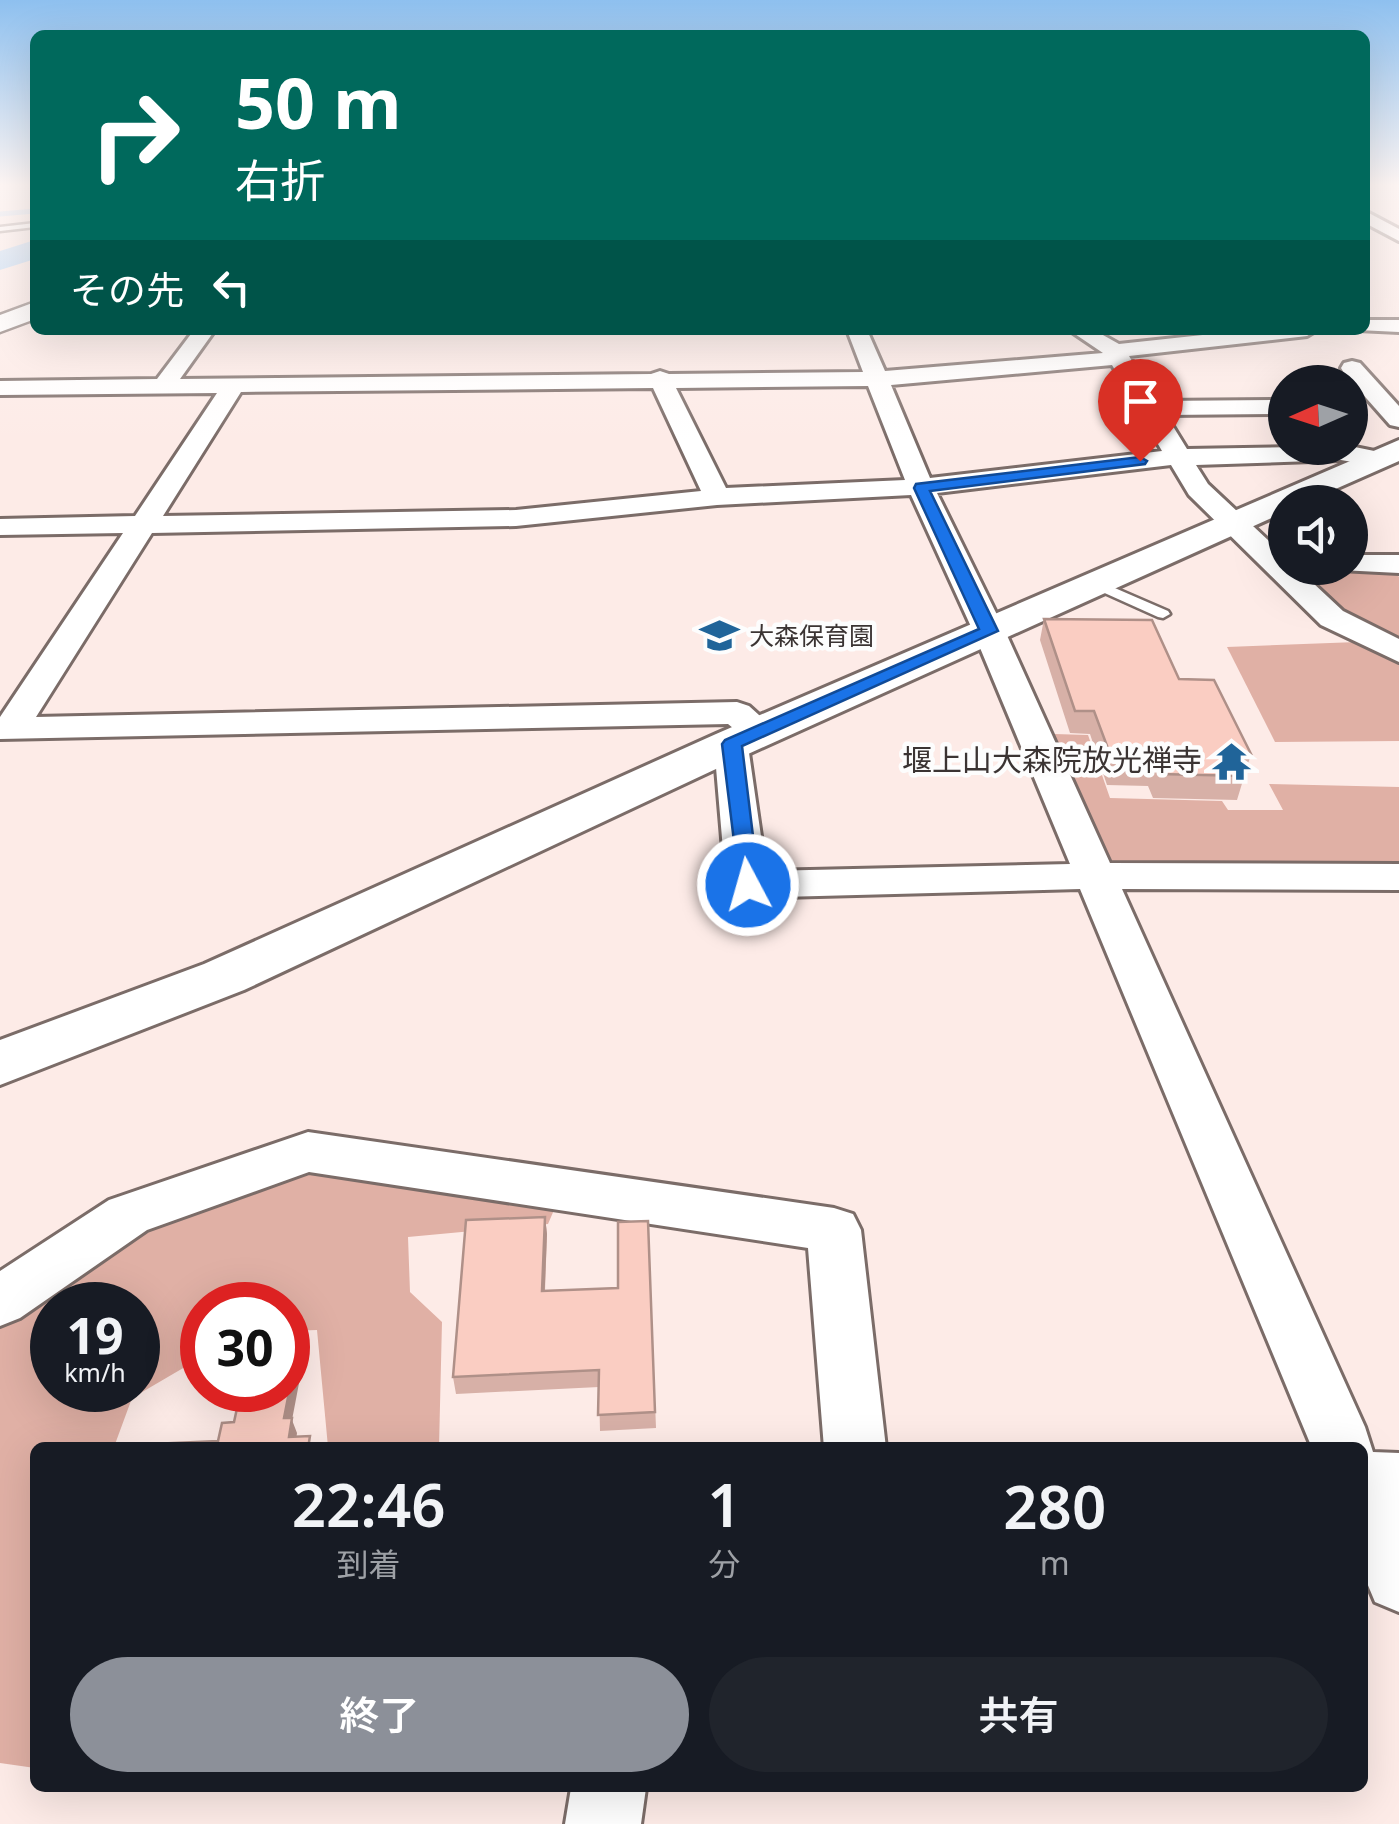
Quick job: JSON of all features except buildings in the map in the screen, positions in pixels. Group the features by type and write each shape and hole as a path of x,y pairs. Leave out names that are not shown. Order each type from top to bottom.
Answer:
{"main road":[{"path":"0,324 30,312"}],"street":[{"path":"1370,326 1399,326"},
{"path":"164,386 201,335"},
{"path":"859,335 921,488 989,631 1340,1442"},
{"path":"1087,335 1117,354 1198,489 1268,553"},
{"path":"0,388 660,378 876,379 1267,335"},
{"path":"660,378 717,496"},
{"path":"6,728 234,384"},
{"path":"1368,397 1392,440"},
{"path":"1148,408 1268,407"},
{"path":"1368,421 1392,440"},
{"path":"0,527 516,518 717,496 921,488 1177,457 1341,452 1392,440"},
{"path":"0,1063 224,977 1232,521 1392,440"},
{"path":"1368,564 1399,564"},
{"path":"1300,585 1332,618 1399,652"},
{"path":"6,728 738,714 746,738 748,885 1094,876 1399,877"},
{"path":"0,1301 128,1214 308,1152 834,1230 854,1442"},
{"path":"1368,1482 1399,1484"},
{"path":"1368,1506 1399,1578"},
{"path":"603,1824 608,1792"}],"lane":[{"path":"1094,584 1163,614"}],"shaded area":[{"path":"1368,566 1390,566 1399,577 1399,640 1340,617 1309,585 1368,585"},
{"path":"1357,642 1399,660 1399,741 1275,742 1227,647"},
{"path":"1054,734 1088,735 1110,798 1222,801 1228,810 1283,810 1269,784 1399,787 1399,867 1119,865 1112,862"},
{"path":"308,1166 557,1203 548,1224 408,1237 410,1292 442,1322 439,1442 328,1442 317,1330 310,1330 310,1282 180,1282 180,1370 160,1382 160,1282 54,1282 135,1225"},
{"path":"30,1299 30,1412 127,1412 116,1442 30,1442 30,1767 0,1763 0,1320"}],"place":[{"name":"大森保育園","path":"719,636"},
{"name":"堰上山大森院放光禅寺","path":"1232,761"}],"route":[{"path":"748,885 732,744 989,631 921,488 1140,461"}]}
